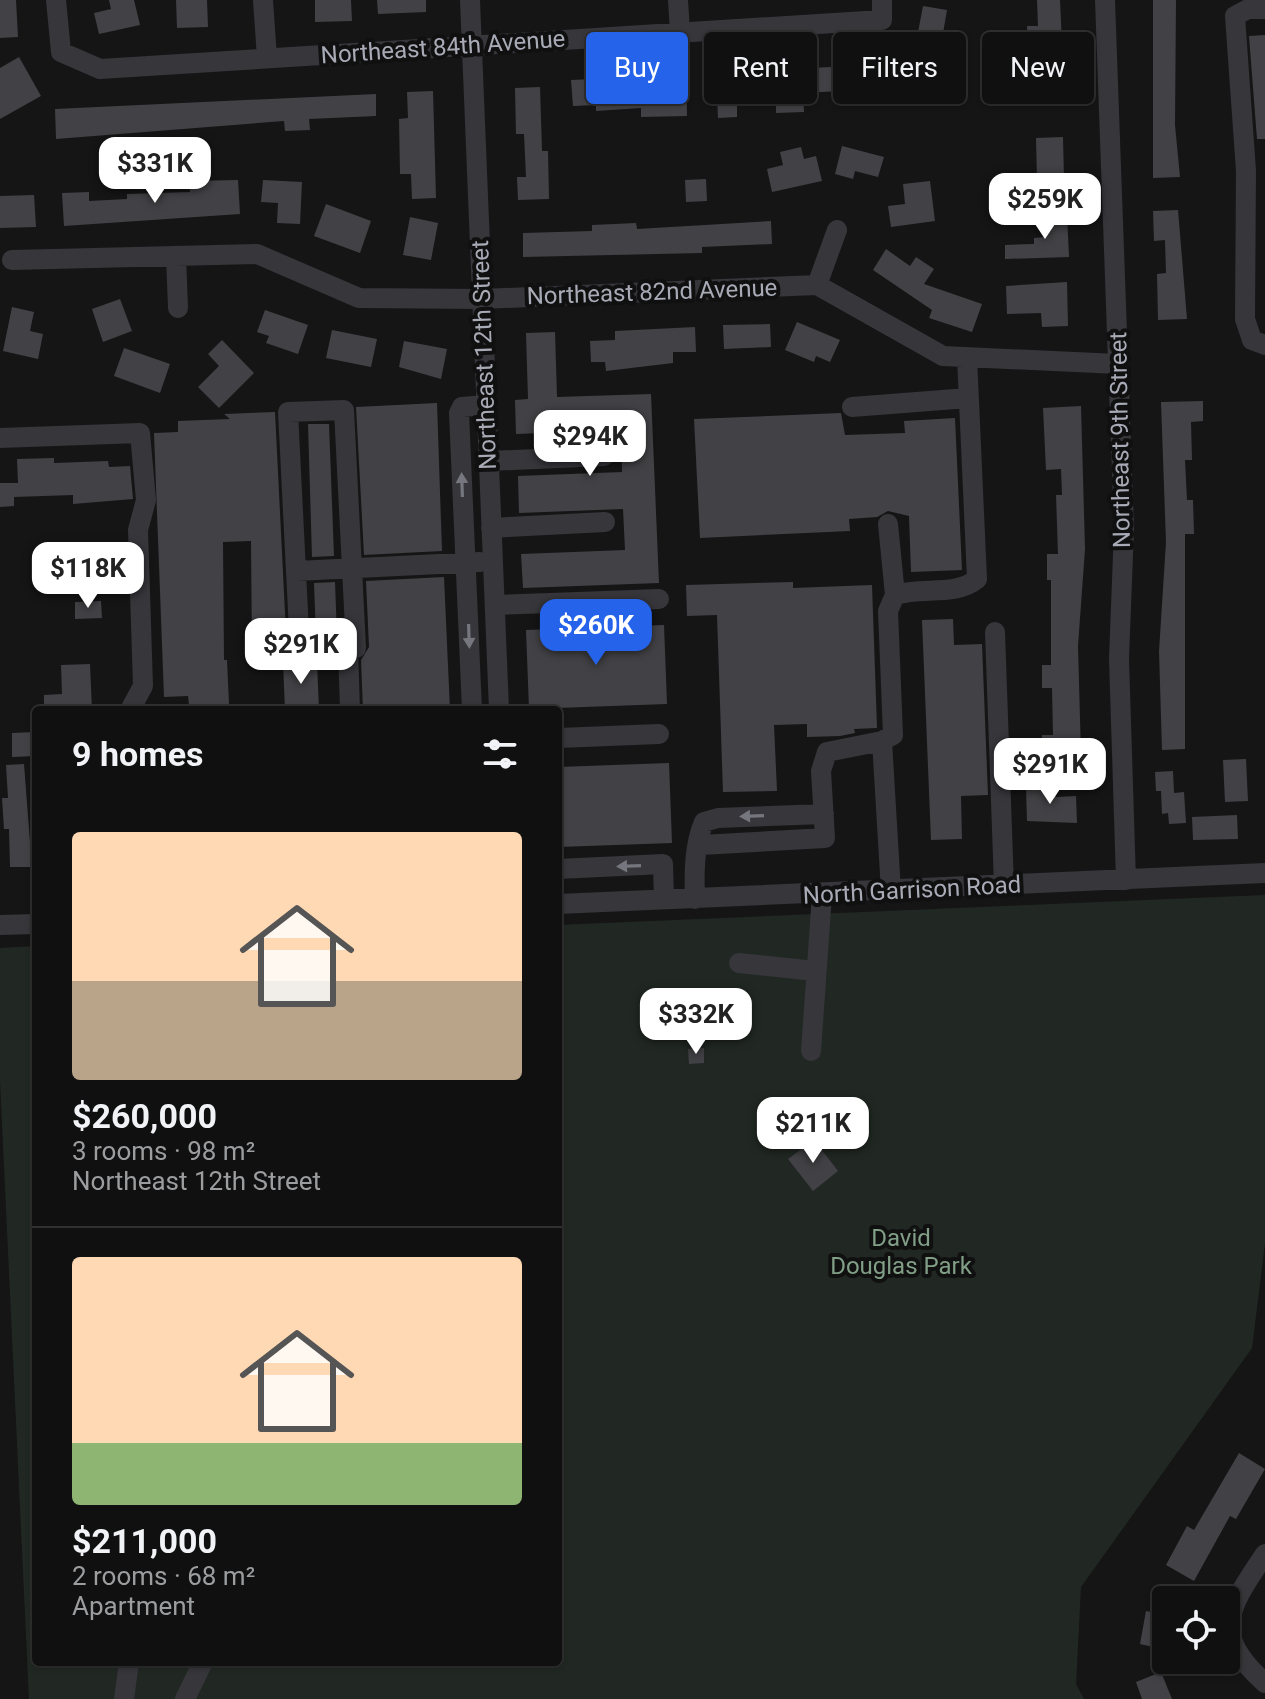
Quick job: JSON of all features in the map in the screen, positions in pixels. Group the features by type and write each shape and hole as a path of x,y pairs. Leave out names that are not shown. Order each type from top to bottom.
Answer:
{"street":[{"path":"263,0 267,58"},
{"name":"Northeast 12th Street","path":"470,0 499,706"},
{"path":"678,0 680,32"},
{"name":"Northeast 9th Street","path":"1105,0 1124,528 1119,659 1126,880"},
{"name":"Northeast 84th Avenue","path":"56,2 61,52 100,69 586,38"},
{"path":"1265,9 1248,9 1235,16 1256,170 1245,319 1252,340 1265,345"},
{"name":"Northeast 84th Avenue","path":"680,32 882,10"},
{"path":"837,230 817,285 943,356 1118,364"},
{"name":"Northeast 82nd Avenue","path":"12,260 257,254 359,298 482,299 817,285"},
{"path":"176,256 178,308"},
{"path":"895,595 909,590 966,588 977,579 967,357"},
{"path":"852,407 968,398"},
{"path":"472,706 459,413 462,407 486,405"},
{"path":"344,410 352,568 356,648 300,651 288,412 344,410"},
{"path":"0,438 140,433 146,500 138,530 143,686 132,706"},
{"path":"489,461 604,456"},
{"path":"491,528 605,522"},
{"path":"701,845 825,838 821,771 827,752 882,741 893,735 888,611 895,595 888,524"},
{"path":"296,571 493,562"},
{"path":"495,605 659,599"},
{"path":"995,632 1004,886"},
{"path":"348,649 350,706"},
{"path":"562,738 659,734"},
{"path":"882,741 891,891"},
{"path":"695,899 694,857 701,845 701,829 709,820 824,814"},
{"path":"562,869 663,864 664,900"},
{"name":"North Garrison Road","path":"562,904 822,895 1265,873"},
{"path":"811,1051 822,895"},
{"path":"0,925 32,924"},
{"path":"739,963 815,971"},
{"path":"1265,1554 1233,1601 1229,1637 1246,1666 1265,1683"},
{"path":"124,1699 128,1666"},
{"path":"185,1699 201,1666"}],"green space":[{"name":"David Douglas Park","path":"1265,895 1265,1243 1252,1348 1081,1587 1076,1684 1084,1699 29,1699 0,1080 0,948 32,946 32,1666 562,1666 562,925"}],"building":[{"path":"0,0 16,0 18,37 0,38"},
{"path":"109,0 134,0 140,25 99,34 94,13 111,9"},
{"path":"176,0 207,0 208,27 177,28"},
{"path":"315,0 351,0 352,21 315,22"},
{"path":"377,0 426,0 426,12 378,14"},
{"path":"1037,0 1060,0 1061,32 1027,32 1027,26 1038,26"},
{"path":"1153,0 1176,0 1175,125 1180,177 1153,178"},
{"path":"923,6 947,10 943,32 918,32"},
{"path":"1265,35 1265,139 1257,139 1249,36"},
{"path":"19,57 41,96 0,119 0,68"},
{"path":"833,67 833,91 817,92 817,68"},
{"path":"586,79 586,104 687,104 687,116 641,117 641,108 596,111 596,105 573,106 571,80"},
{"path":"540,87 542,151 548,151 549,199 518,200 517,177 526,177 524,134 516,134 515,88"},
{"path":"433,91 436,198 412,199 411,174 400,174 399,119 408,118 407,92"},
{"path":"376,94 376,116 309,119 310,130 285,131 284,121 56,139 55,109"},
{"path":"717,104 776,104 737,105 737,117 718,118"},
{"path":"776,104 804,104 804,112 776,113"},
{"path":"1063,137 1064,179 1037,180 1036,138"},
{"path":"842,146 884,157 878,177 855,171 853,179 835,174"},
{"path":"801,147 804,159 816,156 822,181 772,192 767,169 783,165 780,152"},
{"path":"706,179 707,201 686,202 685,180"},
{"path":"238,180 240,214 64,226 62,193 89,192 89,201 127,199 127,194 190,192 189,181"},
{"path":"263,180 302,182 300,224 277,223 278,203 261,202"},
{"path":"930,181 935,221 891,227 888,206 905,204 903,184"},
{"path":"34,195 36,227 0,228 0,196"},
{"path":"326,204 371,221 360,253 314,236"},
{"path":"1178,210 1187,319 1158,320 1157,274 1166,273 1165,240 1154,241 1153,211"},
{"path":"1045,214 1067,214 1069,257 1005,259 1005,245 1034,244 1034,238 1045,237"},
{"path":"410,217 438,223 431,260 403,255"},
{"path":"771,221 772,244 702,247 702,253 523,257 523,233 592,231 592,225 636,223 637,229"},
{"path":"886,249 910,266 916,257 934,269 924,284 982,304 972,332 929,318 932,310 873,270"},
{"path":"1067,282 1068,326 1042,327 1041,313 1007,314 1006,286"},
{"path":"120,299 132,331 103,342 92,309"},
{"path":"12,307 34,312 30,331 43,334 38,359 3,351"},
{"path":"265,310 308,325 298,354 266,343 269,336 257,332"},
{"path":"797,322 840,340 830,362 816,356 814,362 785,350"},
{"path":"770,324 771,347 724,349 723,325"},
{"path":"695,327 696,352 673,352 673,363 606,371 605,362 591,362 590,341 615,340 615,331"},
{"path":"332,330 377,339 371,367 326,358"},
{"path":"555,332 557,397 651,394 659,583 523,588 521,554 625,550 623,509 519,513 518,476 622,472 621,430 516,434 515,400 528,399 526,333"},
{"path":"222,340 254,373 219,408 198,387 219,366 208,354"},
{"path":"404,341 447,349 441,379 399,367"},
{"path":"124,348 170,364 160,393 114,376"},
{"path":"1203,401 1203,421 1191,422 1192,460 1185,460 1187,500 1193,500 1194,534 1185,534 1185,749 1162,750 1159,651 1166,542 1161,402"},
{"path":"437,403 442,551 364,555 356,407"},
{"path":"1081,406 1085,549 1078,646 1081,755 1042,756 1042,735 1053,735 1052,688 1042,688 1042,665 1051,665 1051,580 1047,580 1047,554 1058,554 1056,495 1062,495 1061,469 1046,470 1043,408"},
{"path":"275,412 287,653 252,654 251,541 223,542 224,660 227,660 229,704 189,705 188,696 164,697 154,433 178,432 178,421 230,419 224,414"},
{"path":"841,413 845,435 905,433 904,421 955,418 962,570 911,572 909,516 888,511 877,517 849,519 850,531 700,538 694,419"},
{"path":"308,424 329,424 334,556 312,557"},
{"path":"54,458 54,463 108,461 109,467 130,466 133,499 73,504 73,495 14,497 14,506 0,507 0,483 18,483 17,459"},
{"path":"444,577 450,706 363,706 361,660 369,647 366,581"},
{"path":"335,582 337,636 316,637 314,583"},
{"path":"793,582 793,588 872,585 877,728 854,729 855,733 840,736 807,737 807,724 774,725 777,791 723,792 717,615 687,616 686,585"},
{"path":"101,601 102,618 75,619 75,602"},
{"path":"953,619 954,645 982,644 988,795 961,796 962,839 931,840 922,620"},
{"path":"664,625 667,704 529,706 526,630"},
{"path":"283,662 317,663 319,706 285,706"},
{"path":"90,664 92,706 44,706 44,695 62,694 61,665"},
{"path":"32,732 32,756 12,757 12,733"},
{"path":"1246,759 1248,801 1225,802 1223,760"},
{"path":"669,763 672,843 562,847 562,767"},
{"path":"24,764 32,867 10,867 9,829 4,829 2,798 8,798 6,765"},
{"path":"1173,771 1174,793 1184,792 1186,823 1169,824 1168,813 1162,814 1161,791 1156,791 1155,772"},
{"path":"1055,786 1056,797 1076,796 1077,823 1027,821 1026,787"},
{"path":"1237,815 1238,839 1193,840 1192,817"},
{"path":"704,1048 704,1063 689,1064 688,1049"},
{"path":"814,1140 838,1171 813,1191 788,1159"},
{"path":"1239,1453 1265,1469 1236,1519 1230,1516 1194,1581 1166,1565 1187,1526 1194,1530"},
{"path":"1146,1611 1152,1612 1152,1647 1140,1644"},
{"path":"1162,1674 1172,1699 1142,1699 1136,1682"}]}
